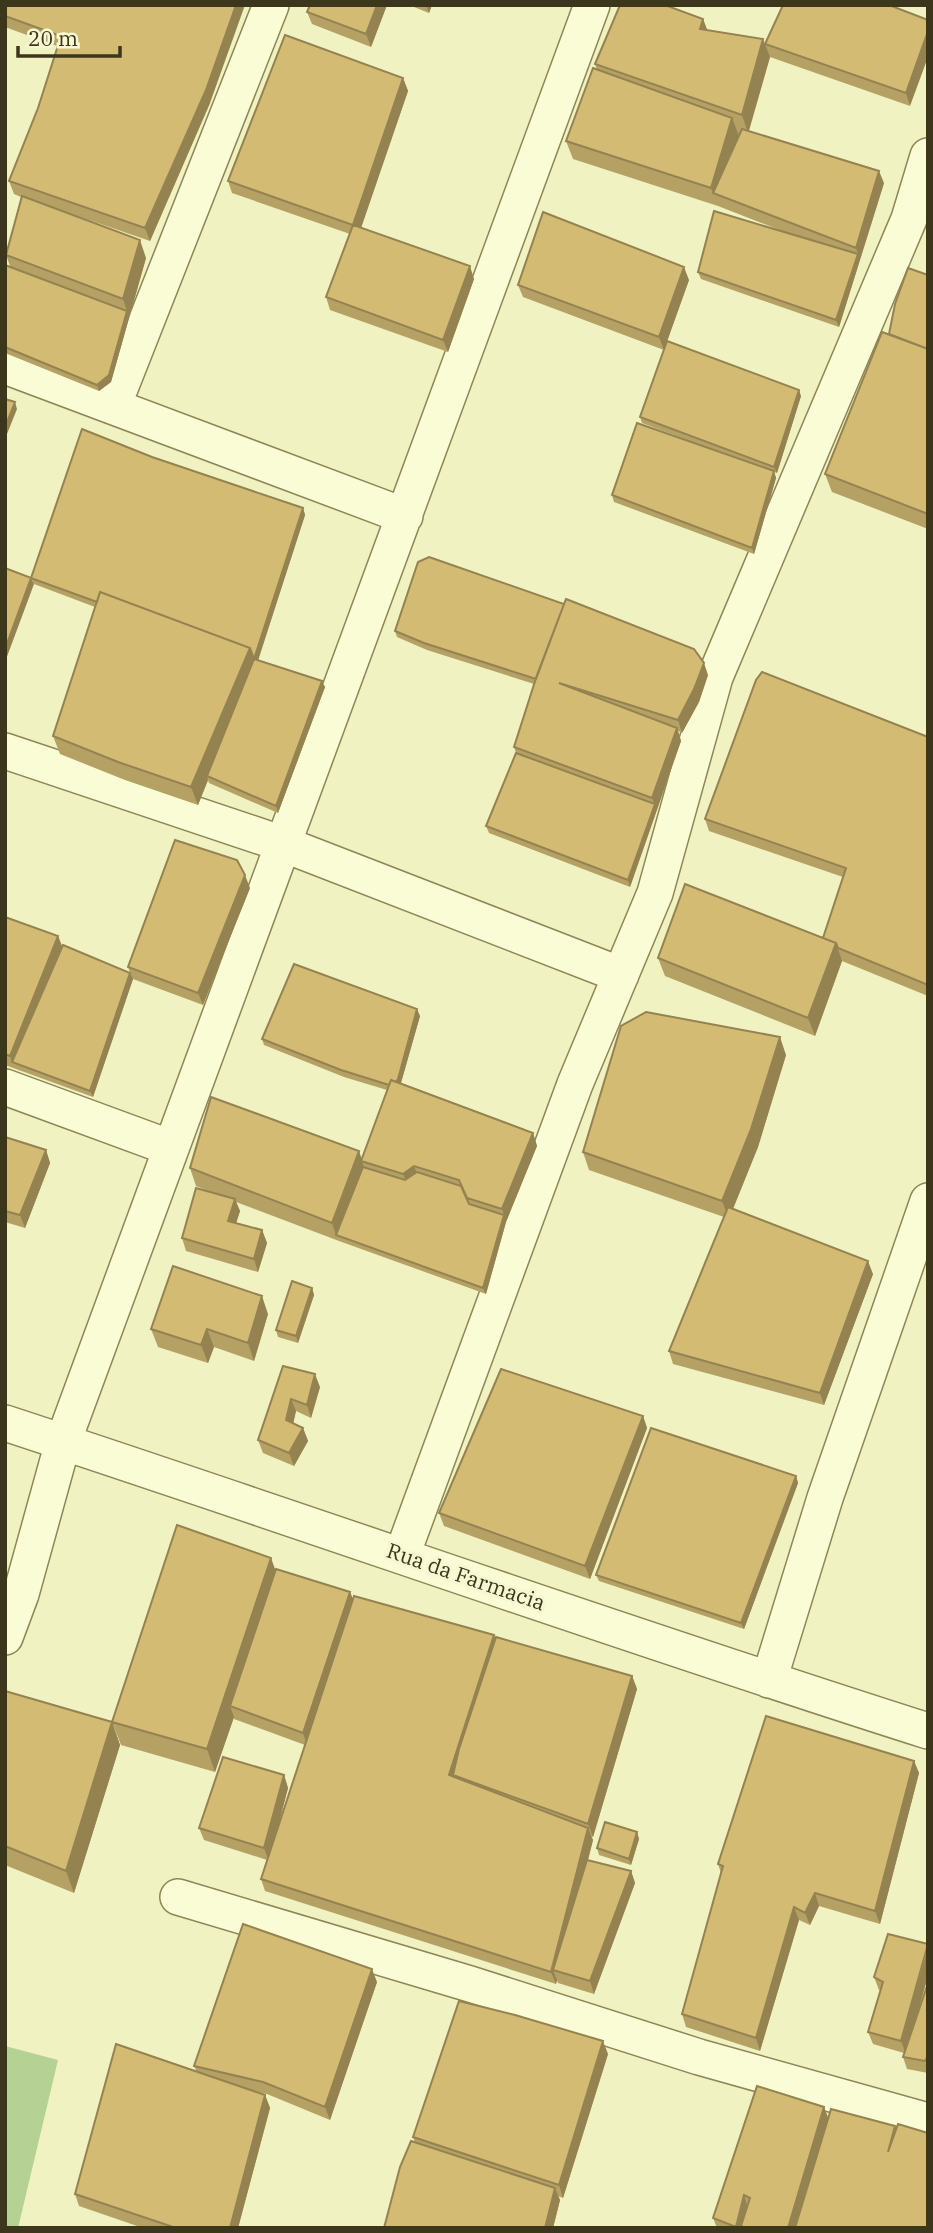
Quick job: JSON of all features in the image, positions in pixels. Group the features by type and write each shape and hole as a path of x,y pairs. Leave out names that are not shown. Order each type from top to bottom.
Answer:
{"street":[{"path":"113,406 271,5"},
{"path":"5,1637 21,1594 62,1442 592,5"},
{"path":"402,1555 575,1084 655,893 715,677 909,219 928,156"},
{"path":"5,366 405,516"},
{"path":"5,751 283,844 621,975"},
{"path":"5,1087 171,1148"},
{"path":"769,1680 825,1498 928,1201"},
{"name":"Rua da Farmacia","path":"5,1423 928,1731"},
{"path":"178,1897 470,1984 699,2057 928,2121"}],"green space":[{"path":"5,2046 58,2060 18,2228 5,2228"}],"building":[{"path":"5,5 236,5 206,90 145,228 9,181 38,108 61,36 5,16"},
{"path":"310,5 377,5 366,34 307,12"},
{"path":"620,5 665,5 703,19 700,29 763,39 742,115 595,64"},
{"path":"783,5 889,5 928,20 928,31 906,93 765,44"},
{"path":"285,35 403,78 353,225 228,181"},
{"path":"593,68 732,118 711,188 566,141"},
{"path":"742,129 879,171 856,248 713,193"},
{"path":"22,196 140,240 123,299 6,255"},
{"path":"714,211 858,254 836,320 698,272"},
{"path":"543,212 684,267 659,337 518,285"},
{"path":"353,225 470,266 443,340 326,297"},
{"path":"5,265 127,311 109,375 97,385 5,347"},
{"path":"908,268 928,275 928,349 889,334 895,304"},
{"path":"882,332 928,349 928,514 825,474"},
{"path":"667,341 799,390 774,467 640,417"},
{"path":"5,399 15,402 5,427"},
{"path":"637,423 774,471 752,548 612,495"},
{"path":"82,429 152,457 303,508 254,659 250,648 100,592 97,602 31,578"},
{"path":"429,557 564,604 536,679 395,631 418,562"},
{"path":"5,568 31,578 5,649"},
{"path":"100,592 250,648 191,787 53,736"},
{"path":"566,599 694,649 704,663 678,720 559,683 677,728 652,798 514,747 537,675"},
{"path":"254,659 322,681 276,806 207,776"},
{"path":"762,672 928,737 928,985 838,948 836,943 823,938 846,868 705,819 756,680"},
{"path":"516,753 655,804 628,880 486,826"},
{"path":"175,840 237,860 245,875 198,993 128,967"},
{"path":"685,884 836,943 808,1018 658,958"},
{"path":"5,917 58,936 10,1056 5,1054"},
{"path":"63,945 130,973 90,1091 12,1062"},
{"path":"294,964 417,1009 396,1082 391,1080 389,1085 341,1070 262,1039"},
{"path":"646,1012 780,1037 751,1129 722,1201 583,1152 621,1026"},
{"path":"391,1080 533,1133 502,1209 467,1198 459,1180 414,1166 403,1174 361,1161"},
{"path":"211,1097 359,1151 332,1223 190,1168"},
{"path":"5,1137 46,1150 20,1215 5,1211"},
{"path":"363,1167 405,1180 417,1172 461,1186 469,1204 504,1215 483,1288 336,1235"},
{"path":"196,1188 235,1199 228,1221 262,1230 254,1259 182,1238"},
{"path":"728,1207 868,1261 820,1393 669,1351"},
{"path":"173,1266 262,1296 248,1343 207,1329 201,1345 151,1329"},
{"path":"292,1281 312,1288 296,1336 276,1330"},
{"path":"283,1366 315,1374 307,1405 291,1399 286,1420 303,1428 289,1453 258,1440"},
{"path":"501,1369 643,1416 585,1566 439,1513"},
{"path":"651,1428 796,1476 741,1623 596,1575"},
{"path":"177,1525 271,1558 207,1749 112,1722"},
{"path":"276,1569 350,1592 303,1733 230,1706"},
{"path":"354,1596 494,1635 449,1775 588,1828 551,1972 261,1879"},
{"path":"496,1637 632,1676 588,1824 453,1775"},
{"path":"5,1691 112,1722 66,1871 5,1846"},
{"path":"766,1716 914,1761 875,1911 815,1893 805,1913 794,1907 756,2038 682,2014 723,1866 718,1864"},
{"path":"223,1757 284,1775 264,1848 199,1828"},
{"path":"605,1822 637,1832 629,1859 597,1848"},
{"path":"587,1860 631,1871 590,1981 553,1970"},
{"path":"243,1924 372,1969 325,2107 263,2082 194,2066"},
{"path":"888,1934 928,1944 901,2041 868,2032 883,1982 874,1977"},
{"path":"928,1983 928,2056 925,2061 903,2057"},
{"path":"459,2001 603,2041 559,2185 413,2137"},
{"path":"116,2044 265,2095 230,2228 176,2228 75,2194"},
{"path":"757,2086 824,2107 788,2228 741,2226 750,2198 744,2195 736,2227 713,2218"},
{"path":"831,2109 895,2126 888,2152 898,2124 928,2133 928,2228 795,2228"},
{"path":"411,2141 555,2188 545,2228 384,2228 400,2167"}]}
